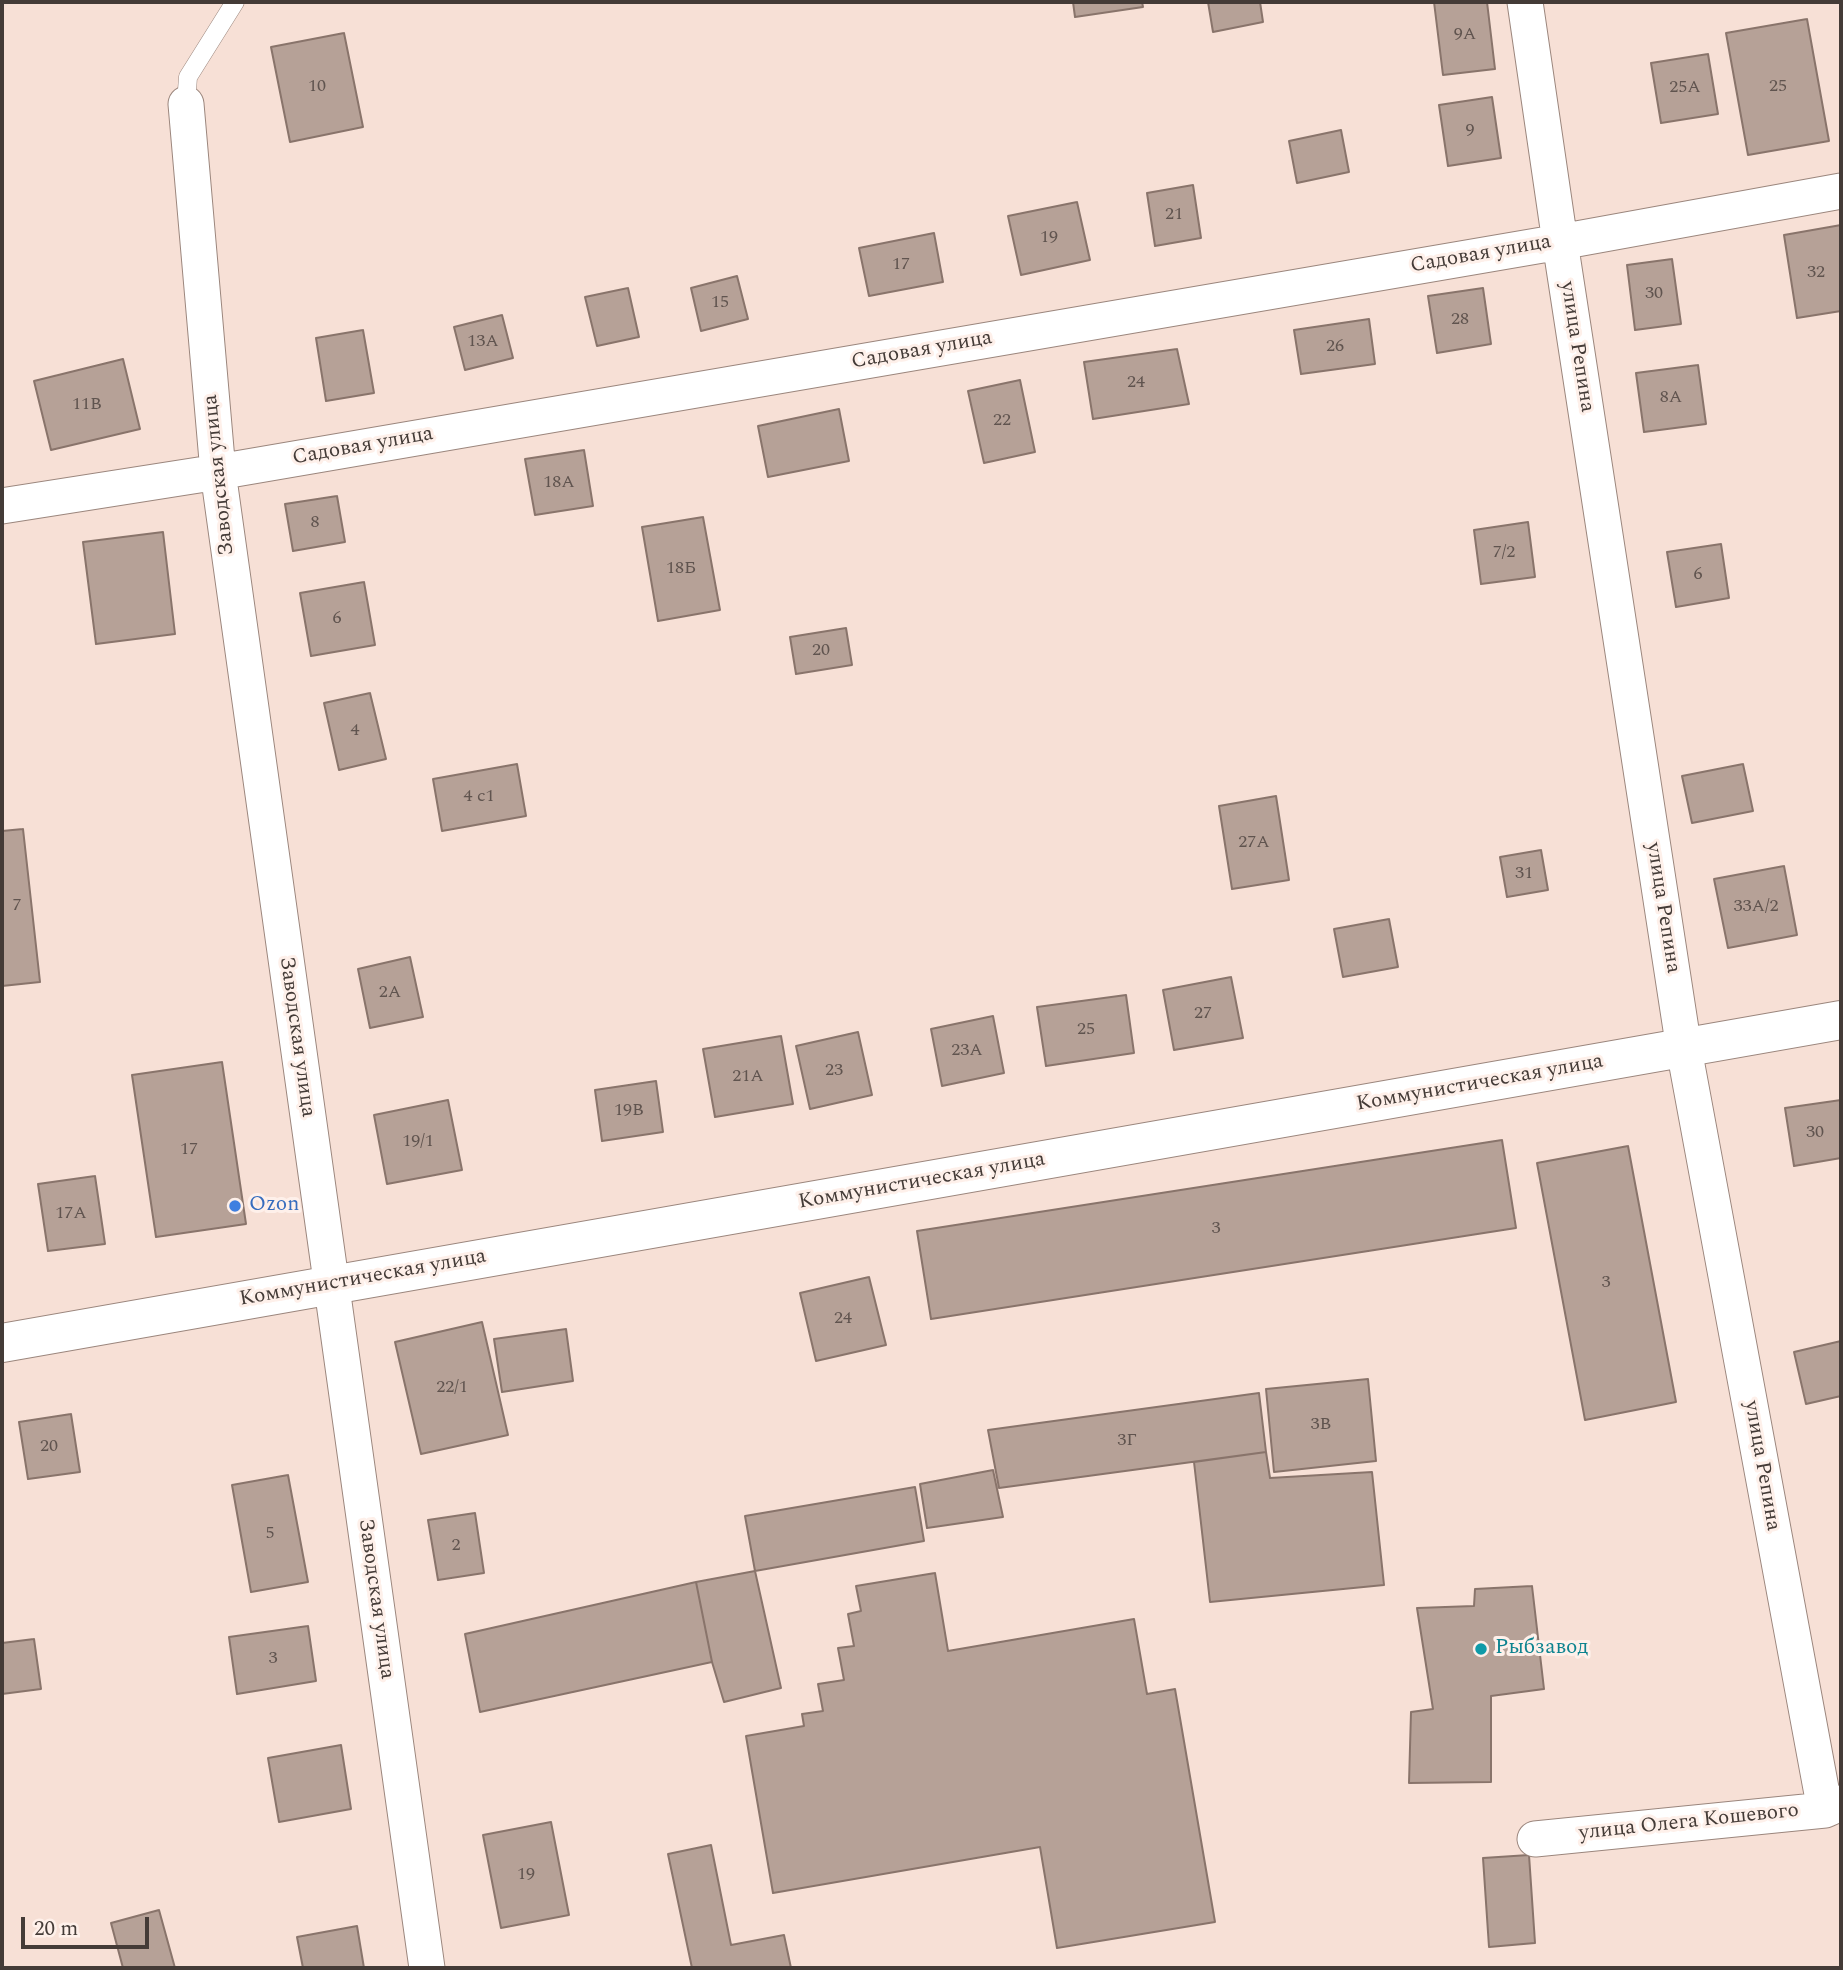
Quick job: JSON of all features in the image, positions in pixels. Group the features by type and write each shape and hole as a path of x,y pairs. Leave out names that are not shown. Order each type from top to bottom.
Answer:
{"street":[{"name":"улица Репина","path":"1525,2 1684,1049 1833,1806"},
{"name":"Заводская улица","path":"186,104 218,472 427,1968"},
{"name":"Садовая улица","path":"2,506 218,472 1560,242 1841,191"},
{"name":"Коммунистическая улица","path":"2,1343 1841,1020"},
{"name":"улица Олега Кошевого","path":"1535,1839 1833,1806"}],"lane":[{"path":"186,104 188,77 235,2"}],"building":[{"path":"1073,2 1142,2 1143,7 1075,17"},
{"path":"1208,2 1260,2 1263,22 1213,32"},
{"path":"1434,2 1487,2 1495,69 1443,75"},
{"path":"1807,19 1829,141 1748,155 1726,33"},
{"path":"344,33 363,127 290,142 271,47"},
{"path":"1708,54 1718,114 1661,123 1651,63"},
{"path":"1492,97 1501,158 1448,166 1439,105"},
{"path":"1341,130 1349,172 1297,183 1289,141"},
{"path":"1193,185 1201,238 1155,246 1147,193"},
{"path":"1077,202 1090,260 1021,275 1008,216"},
{"path":"1841,225 1841,311 1797,318 1784,235"},
{"path":"934,233 943,282 869,296 859,248"},
{"path":"1672,259 1681,324 1635,330 1627,265"},
{"path":"737,276 748,319 701,331 691,288"},
{"path":"628,288 639,337 597,346 585,297"},
{"path":"1483,288 1491,344 1437,353 1428,296"},
{"path":"502,315 513,358 465,370 454,327"},
{"path":"1369,319 1375,364 1301,374 1294,330"},
{"path":"363,330 374,393 326,401 316,338"},
{"path":"1177,349 1189,404 1093,419 1084,362"},
{"path":"123,359 140,429 51,450 34,381"},
{"path":"1698,365 1706,424 1644,432 1636,373"},
{"path":"1020,380 1035,452 984,463 968,391"},
{"path":"839,409 849,461 768,477 758,426"},
{"path":"584,450 593,506 535,515 525,459"},
{"path":"337,496 345,542 293,551 285,504"},
{"path":"703,517 720,610 658,621 642,527"},
{"path":"1528,522 1535,577 1481,584 1474,530"},
{"path":"163,532 175,634 96,644 83,542"},
{"path":"1721,544 1729,598 1676,607 1667,552"},
{"path":"364,582 375,645 311,656 300,593"},
{"path":"846,628 852,665 796,674 790,637"},
{"path":"370,693 386,759 339,770 324,703"},
{"path":"517,764 526,816 442,831 433,779"},
{"path":"1743,764 1753,811 1692,823 1682,776"},
{"path":"1276,796 1289,880 1232,889 1219,806"},
{"path":"23,829 40,982 2,986 2,831"},
{"path":"1541,850 1548,890 1507,897 1500,857"},
{"path":"1784,866 1797,935 1728,948 1714,879"},
{"path":"1389,919 1398,967 1343,977 1334,929"},
{"path":"410,957 423,1017 370,1028 358,969"},
{"path":"1231,977 1243,1038 1174,1050 1163,990"},
{"path":"1126,995 1134,1053 1046,1066 1037,1007"},
{"path":"993,1016 1004,1073 942,1086 931,1029"},
{"path":"858,1032 872,1095 810,1109 796,1046"},
{"path":"781,1036 793,1104 715,1117 703,1049"},
{"path":"222,1062 246,1224 156,1237 132,1075"},
{"path":"656,1081 663,1132 602,1141 595,1090"},
{"path":"448,1100 462,1170 387,1184 374,1115"},
{"path":"1841,1100 1841,1158 1794,1166 1785,1108"},
{"path":"1502,1140 1516,1228 931,1319 917,1231"},
{"path":"1628,1146 1676,1402 1585,1420 1537,1163"},
{"path":"95,1176 105,1244 48,1251 38,1184"},
{"path":"869,1277 886,1345 816,1361 800,1293"},
{"path":"482,1322 508,1435 421,1454 395,1342"},
{"path":"566,1329 573,1381 502,1392 494,1339"},
{"path":"1841,1341 1841,1396 1806,1404 1794,1352"},
{"path":"1368,1379 1376,1461 1274,1472 1266,1389"},
{"path":"1259,1393 1266,1452 999,1488 988,1430"},
{"path":"71,1414 80,1472 28,1479 19,1422"},
{"path":"1266,1452 1270,1478 1372,1472 1384,1585 1210,1602 1194,1462"},
{"path":"993,1470 1003,1517 927,1528 920,1484"},
{"path":"288,1475 308,1582 251,1592 232,1485"},
{"path":"915,1487 924,1541 755,1571 745,1516"},
{"path":"475,1513 484,1573 438,1580 428,1520"},
{"path":"755,1571 781,1688 724,1702 712,1662 696,1582"},
{"path":"935,1573 948,1651 1134,1619 1147,1694 1175,1689 1215,1922 1057,1948 1040,1847 773,1893 746,1736 804,1726 802,1714 823,1711 818,1684 844,1680 838,1648 854,1646 848,1614 861,1611 856,1586"},
{"path":"696,1582 712,1662 480,1712 465,1634"},
{"name":"Рыбзавод","path":"1532,1586 1544,1689 1491,1696 1491,1782 1409,1783 1411,1712 1433,1709 1417,1608 1474,1606 1475,1589"},
{"path":"308,1626 316,1681 237,1694 229,1637"},
{"path":"34,1639 41,1689 2,1694 2,1643"},
{"path":"341,1745 351,1809 279,1822 268,1758"},
{"path":"551,1822 569,1915 501,1928 483,1835"},
{"path":"711,1845 731,1945 784,1935 791,1968 692,1968 668,1854"},
{"path":"1529,1855 1535,1943 1489,1947 1483,1858"},
{"path":"159,1910 175,1968 123,1968 111,1923"},
{"path":"357,1926 364,1968 303,1968 297,1937"}],"place":[{"name":"Ozon","path":"235,1206"},
{"name":"Рыбзавод","path":"1481,1649"}]}
